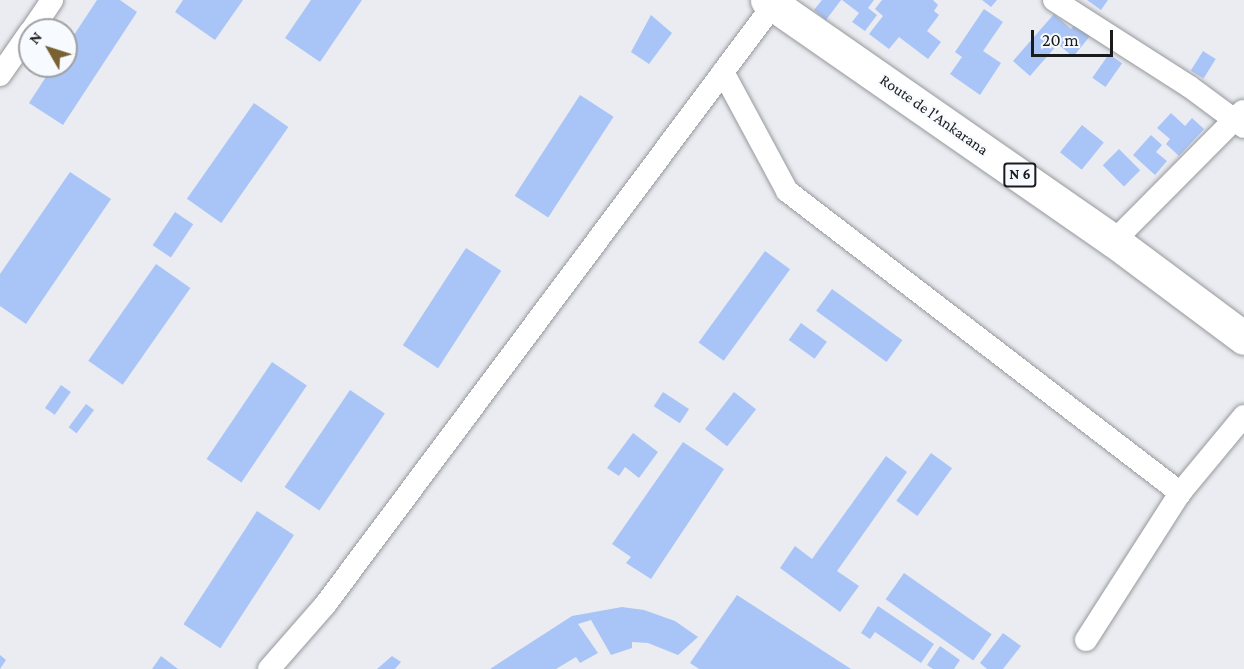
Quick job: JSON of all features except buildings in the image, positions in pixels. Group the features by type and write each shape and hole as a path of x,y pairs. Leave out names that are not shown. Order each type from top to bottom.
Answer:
{"main road":[{"name":"Route de l'Ankarana","path":"772,1 1114,241 1244,338"}],"street":[{"path":"40,18 52,0"},
{"path":"1054,0 1241,119 1114,241"},
{"path":"269,669 325,605 723,72 772,1"},
{"path":"0,75 18,49"},
{"path":"723,72 787,190 1180,492"},
{"path":"1086,640 1180,492 1244,416"}]}
